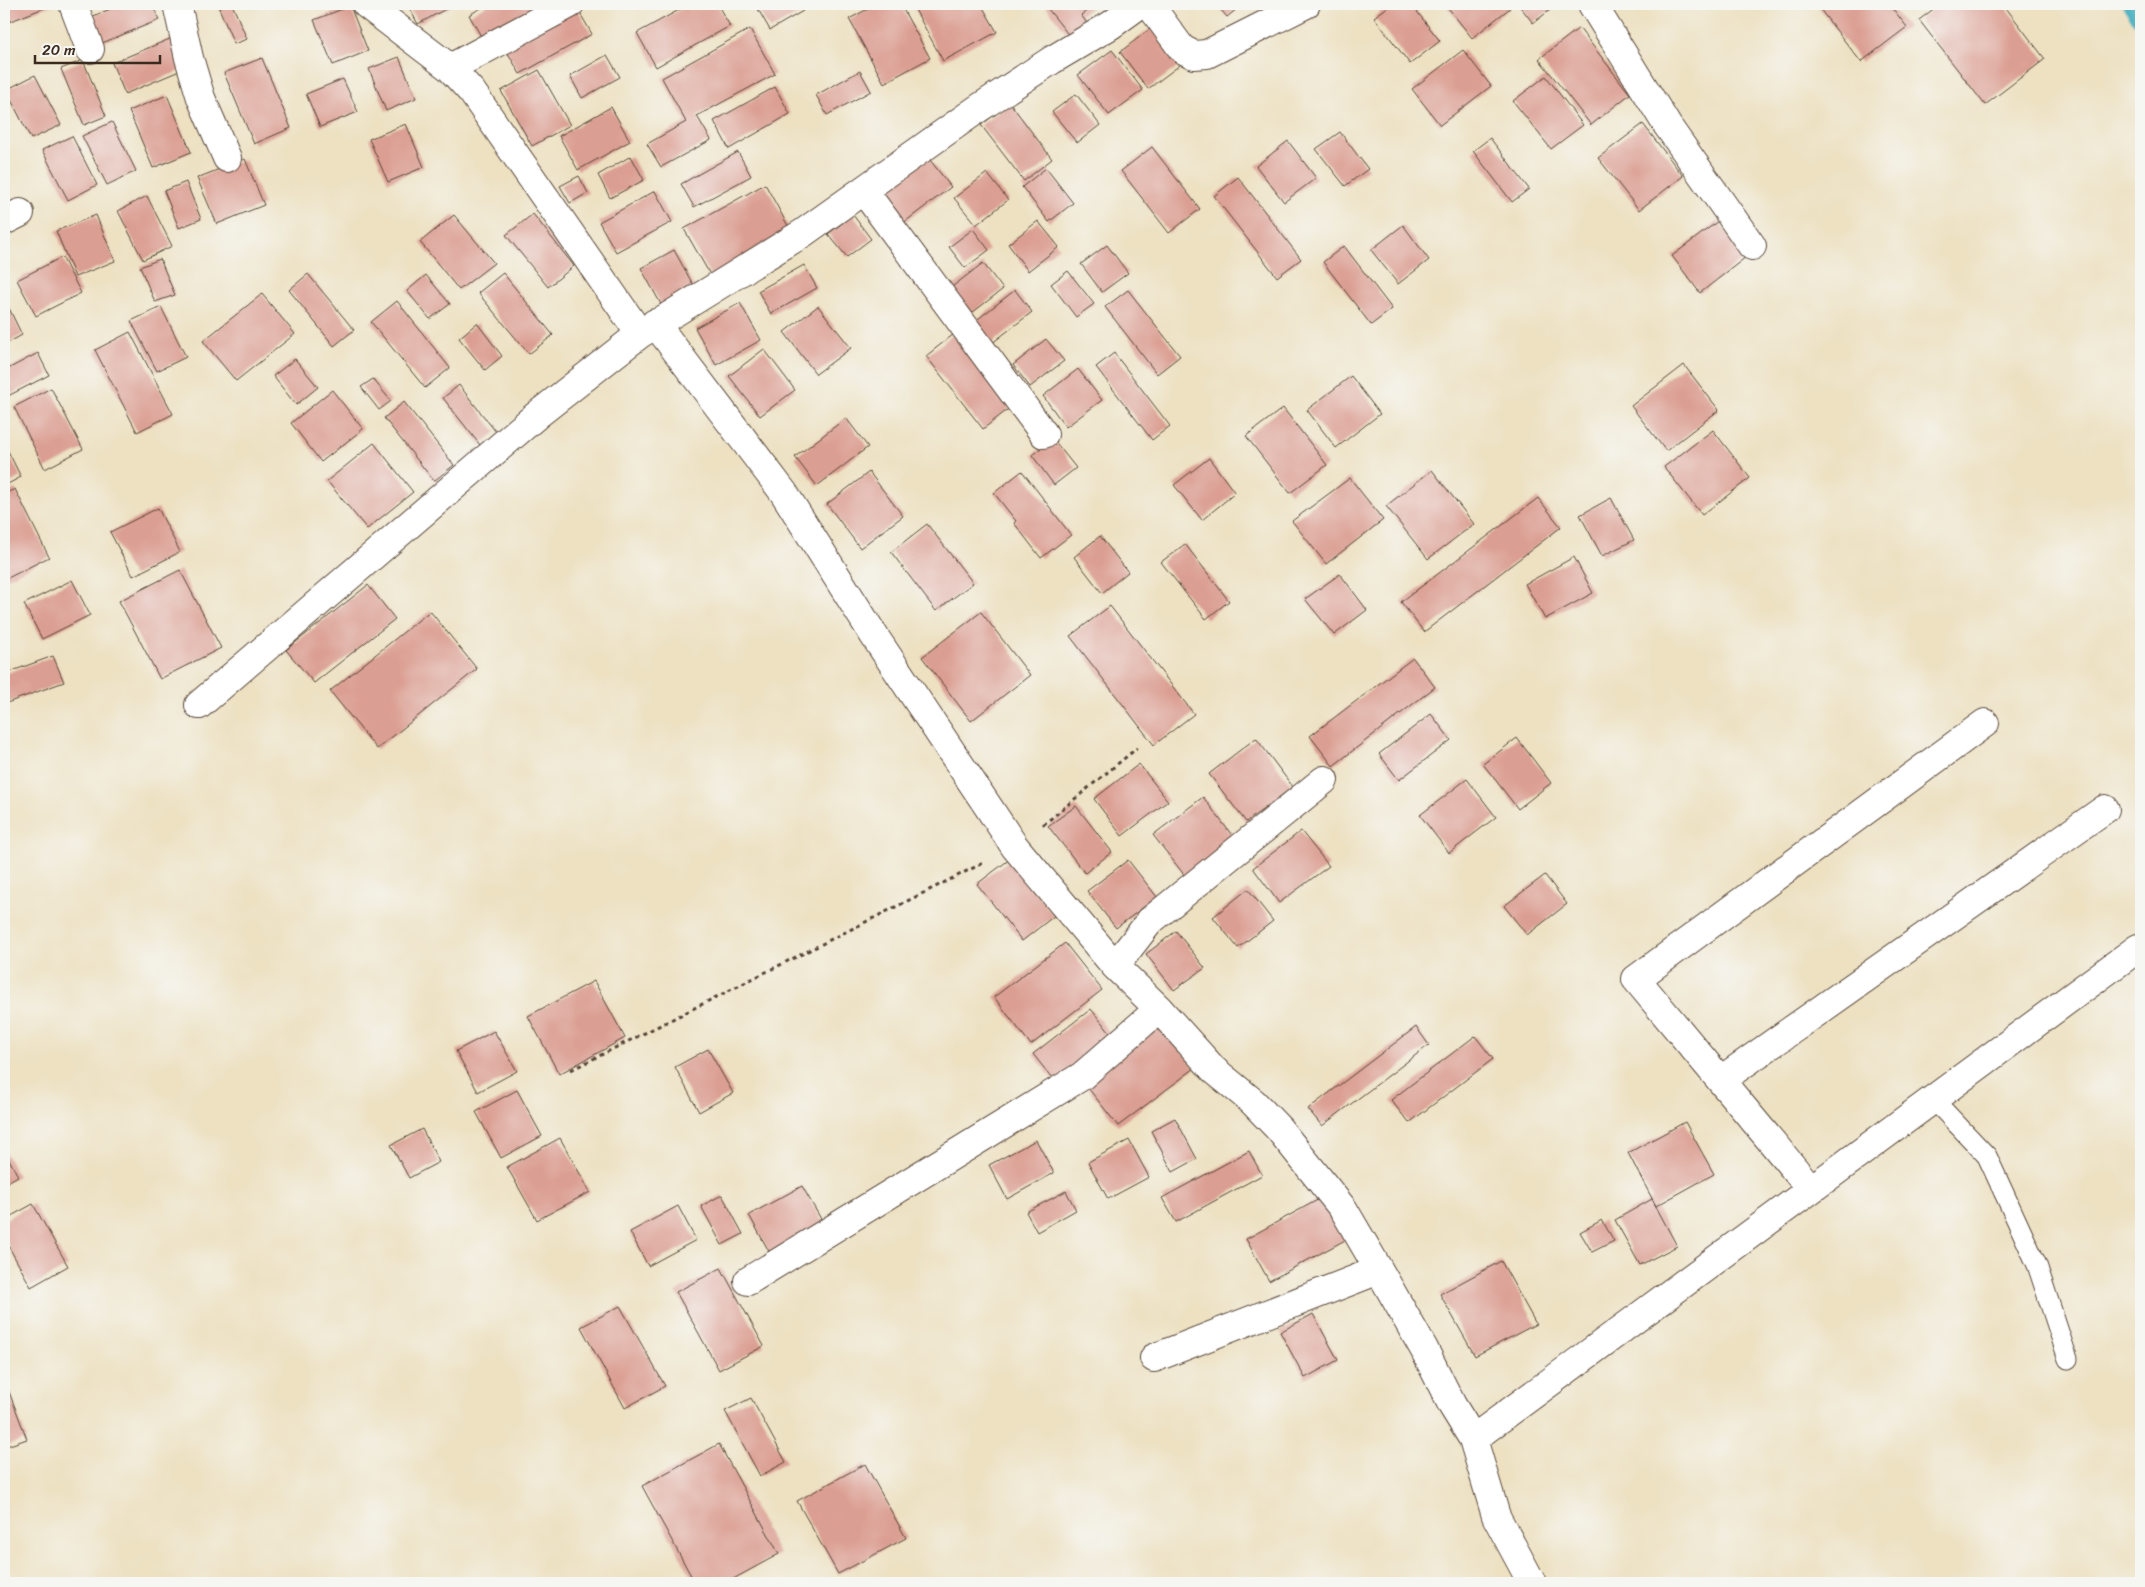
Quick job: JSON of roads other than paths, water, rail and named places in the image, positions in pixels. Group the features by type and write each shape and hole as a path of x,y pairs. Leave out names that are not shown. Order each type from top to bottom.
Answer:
{"street":[{"path":"73,4 90,49"},
{"path":"177,4 189,58 201,98 227,158"},
{"path":"366,4 450,68 472,92 648,329 784,494 1015,847 1116,966 1159,1009 1214,1070 1253,1102 1279,1128 1344,1210 1380,1270 1424,1349 1452,1405 1473,1439 1496,1516 1532,1583"},
{"path":"450,68 570,4"},
{"path":"199,705 537,415 648,329 756,264 864,191 979,108 1052,60 1111,25 1140,4"},
{"path":"1149,4 1182,49 1194,55 1207,54 1306,4"},
{"path":"1592,4 1667,125 1752,246"},
{"path":"864,191 1044,434"},
{"path":"1811,1189 1636,978 1985,723"},
{"path":"1116,966 1150,921 1324,780"},
{"path":"1721,1080 2105,809"},
{"path":"1473,1439 2138,948"},
{"path":"748,1281 1082,1076 1159,1009"},
{"path":"1154,1358 1380,1270"}],"lane":[{"path":"1933,1099 1987,1156 2037,1266 2068,1359"}],"waterway":[{"path":"2128,4 2141,24"}]}
